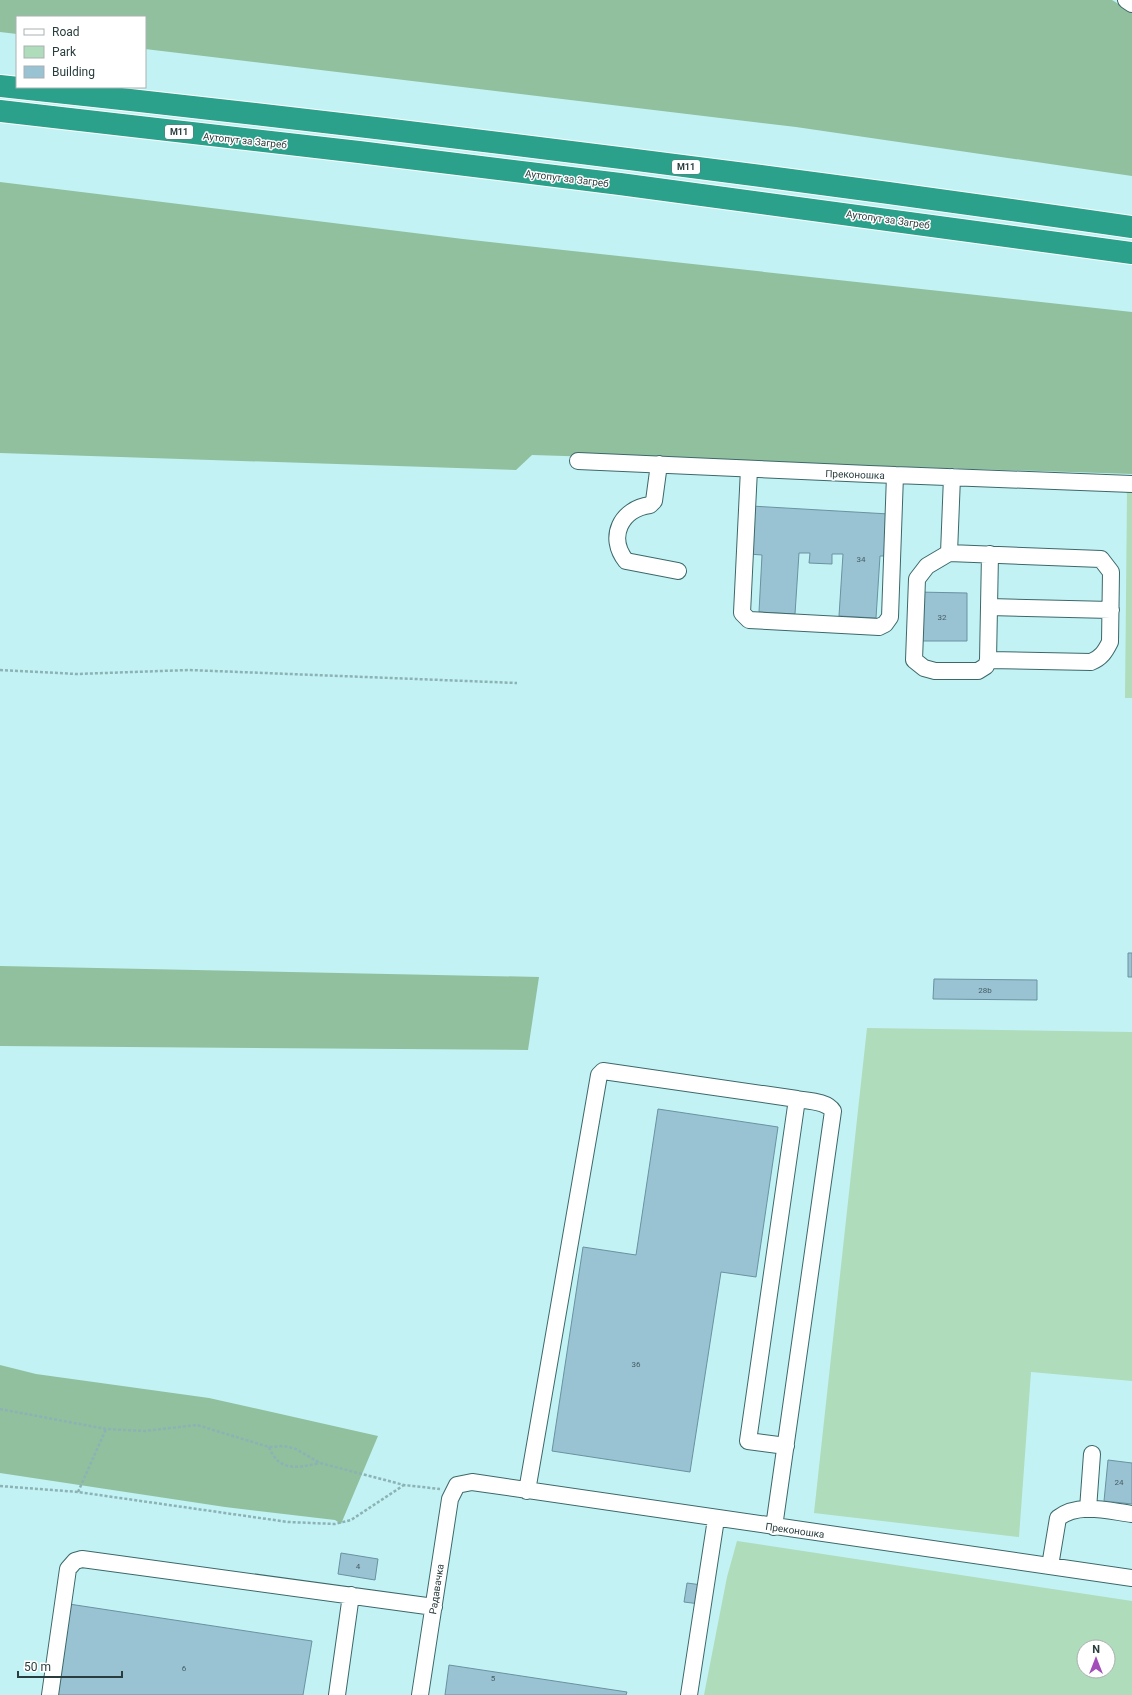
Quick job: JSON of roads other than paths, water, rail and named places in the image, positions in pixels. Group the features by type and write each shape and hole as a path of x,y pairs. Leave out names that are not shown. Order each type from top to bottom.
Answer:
{"highway":[{"name":"M11","path":"0,86 16,88"},
{"name":"M11","path":"18,88 248,113 649,162 1132,227"},
{"name":"Аутопут за Загреб","path":"0,111 620,184 1132,252"}],"street":[{"path":"1126,0 1132,4"},
{"name":"Преконошка","path":"578,461 1132,484"},
{"path":"658,464 654,501 650,506 640,507 627,515 619,525 617,544 620,553 626,561 678,571"},
{"path":"749,469 742,613 745,618 749,620 879,627 885,624 890,617 895,475"},
{"path":"949,553 952,477"},
{"path":"988,660 1091,662 1098,660 1105,652 1110,642 1111,610 1111,572 1101,559 990,554 949,553 927,566 917,579 914,660 924,668 935,671 978,671 986,666 988,660 990,554"},
{"path":"989,607 1111,610"},
{"path":"527,1491 599,1075 603,1071 797,1099 822,1103 830,1106 833,1111 774,1527"},
{"path":"786,1446 748,1441 797,1099"},
{"path":"1088,1509 1092,1454"},
{"name":"Преконошка","path":"456,1488 472,1482 716,1519 1132,1578"},
{"name":"Радавачка","path":"420,1695 450,1499 456,1488"},
{"path":"1050,1566 1058,1518 1065,1513 1076,1509 1088,1509 1132,1514"},
{"path":"689,1695 716,1519"},
{"path":"50,1695 68,1569 75,1561 82,1559 434,1607"},
{"path":"337,1695 351,1596"}]}
